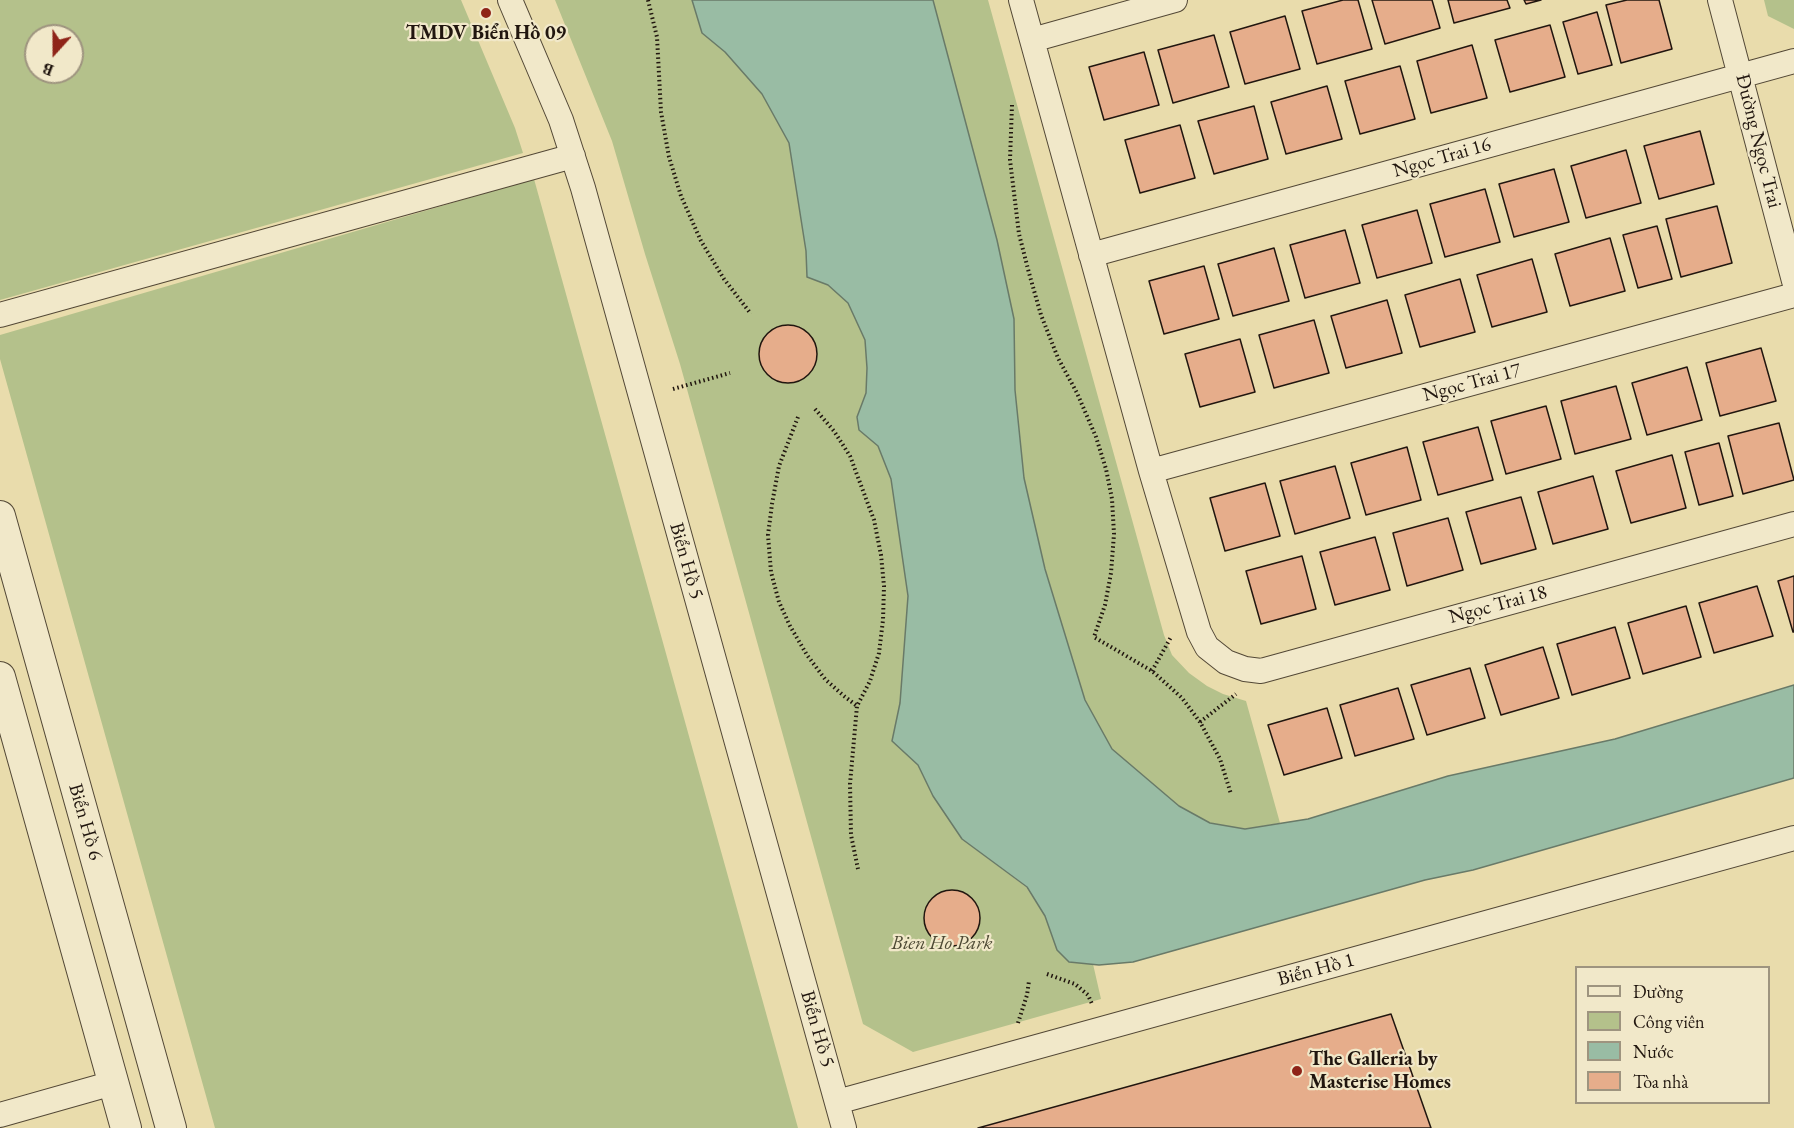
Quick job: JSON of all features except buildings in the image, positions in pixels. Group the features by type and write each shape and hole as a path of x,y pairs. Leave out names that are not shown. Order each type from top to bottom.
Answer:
{"street":[{"name":"Biển Hồ 5","path":"510,0 546,83 573,156 844,1128"},
{"path":"1021,0 1151,471"},
{"path":"1032,40 1175,0"},
{"name":"Đường Ngọc Trai","path":"1720,0 1794,281"},
{"name":"Ngọc Trai 16","path":"1091,255 1794,60"},
{"path":"0,315 573,156"},
{"name":"Ngọc Trai 17","path":"1151,471 1794,295"},
{"name":"Ngọc Trai 18","path":"1151,471 1199,632 1207,647 1226,662 1245,669 1261,671 1794,524"},
{"name":"Biển Hồ 6","path":"0,516 171,1128"},
{"path":"0,676 126,1128"},
{"name":"Biển Hồ 1","path":"837,1102 1794,838"},
{"path":"0,1115 113,1083"}],"path":[{"path":"648,0 657,37 661,112 669,158 681,196 701,241 724,279 751,314"},
{"path":"1012,105 1010,160 1022,244 1041,315 1058,358 1096,436 1112,499 1114,534 1112,573 1105,606 1094,637 1152,671 1182,698 1200,722 1220,759 1231,794"},
{"path":"673,389 730,373"},
{"path":"815,409 834,430 850,456 874,520 881,555 883,609 879,653 870,681 857,706 850,784 851,835 858,869"},
{"path":"798,417 778,466 768,535 771,572 779,602 807,656 825,678 857,706"},
{"path":"1152,671 1173,634"},
{"path":"1200,722 1239,692"},
{"path":"1047,974 1075,984 1088,995 1093,1007"},
{"path":"1016,1029 1025,1004 1029,981"}],"green space":[{"path":"0,0 461,0 515,128 523,153 0,300"},
{"name":"Bien Ho Park","path":"555,0 692,0 702,33 725,52 762,94 789,143 806,251 807,277 828,285 848,303 865,340 866,393 857,417 859,430 878,446 891,479 908,596 900,703 892,741 918,765 933,796 962,839 1026,887 1045,916 1057,950 1069,962 1093,964 1101,999 913,1052 863,1024 680,364 612,141"},
{"path":"933,0 988,0 1164,635 1172,655 1189,673 1223,694 1246,701 1280,823 1245,829 1210,823 1179,806 1112,749 1085,700 1045,569 1024,478 1015,390 1014,319"},
{"path":"1764,0 1794,0 1794,29 1768,16"},
{"path":"534,179 798,1128 215,1128 0,359 0,335"}],"water":[{"path":"692,0 933,0 997,240 1014,319 1015,390 1024,478 1045,569 1085,700 1112,749 1179,806 1210,823 1245,829 1308,819 1448,776 1615,739 1794,685 1794,778 1473,870 1425,880 1133,962 1099,965 1069,962 1057,950 1045,916 1027,887 962,839 933,796 918,765 892,741 900,703 908,596 891,479 878,446 859,430 857,417 866,393 865,340 848,303 828,285 807,277 806,251 789,143 762,94 725,52 702,33"}],"place":[{"name":"TMDV Biển Hồ 09","path":"486,13"},
{"name":"The Galleria by Masterise Homes","path":"1297,1071"}]}
